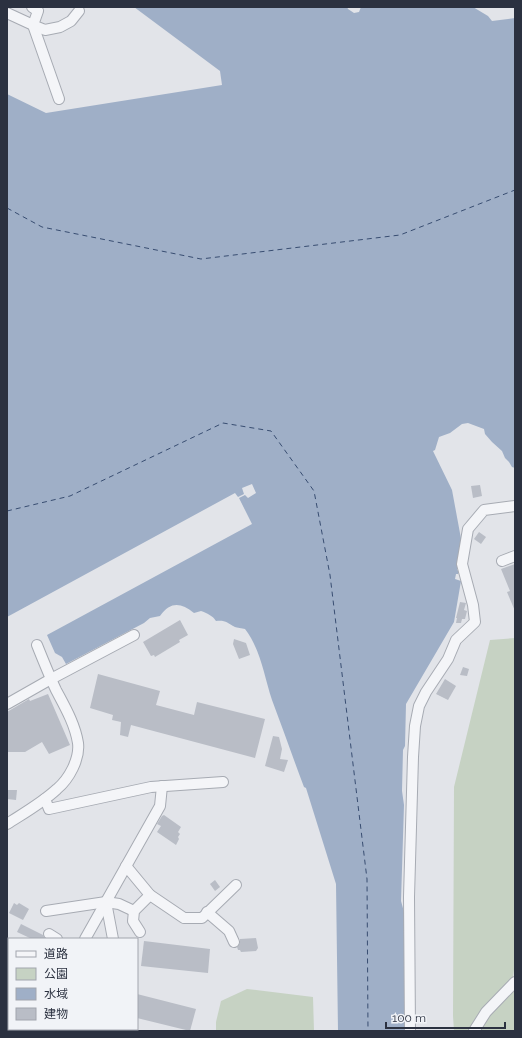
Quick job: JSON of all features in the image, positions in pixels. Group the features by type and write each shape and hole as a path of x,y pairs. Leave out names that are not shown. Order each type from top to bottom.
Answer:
{"street":[{"path":"32,7 38,11 33,25 59,99"},
{"path":"7,13 45,30 60,27 71,21 79,11"},
{"path":"410,1031 409,898 413,757 415,726 419,706 426,692 448,659 456,640 475,622 473,606 462,564 468,529 484,510 515,506"},
{"path":"502,561 515,556"},
{"path":"7,704 134,635"},
{"path":"7,824 45,799 67,778 74,764 78,744 74,725 51,679 37,645"},
{"path":"45,799 49,809 151,787 223,782"},
{"path":"86,938 160,806 162,786"},
{"path":"126,866 150,895 184,918 202,918 236,885"},
{"path":"140,932 133,921 134,911 150,895"},
{"path":"106,902 112,938"},
{"path":"46,911 106,902 119,904 134,911"},
{"path":"207,912 229,931 234,942"},
{"path":"474,1031 486,1012 515,982"}],"green space":[{"path":"515,638 515,962 512,986 515,990 515,1031 454,1031 454,787 490,640"},
{"path":"247,989 313,997 314,1031 216,1031 216,1022 221,1001"}],"water":[{"path":"134,7 347,7 354,13 359,12 361,7 473,7 488,16 492,21 515,18 515,468 512,467 502,451 485,434 484,429 468,423 462,424 450,433 439,437 435,450 433,451 452,490 462,544 457,570 459,571 458,574 456,574 455,579 461,581 454,622 406,704 405,746 403,750 402,791 404,805 401,901 404,912 404,1031 338,1031 336,884 306,788 304,787 272,700 262,663 255,646 245,629 236,627 224,621 216,621 210,615 201,611 194,613 185,607 176,605 168,608 160,616 150,618 144,623 66,664 62,657 55,653 47,635 252,524 239,498 245,495 248,498 256,493 252,484 242,488 244,494 238,497 235,493 7,617 7,94 46,113 222,85 220,71"}],"building":[{"path":"480,485 482,496 473,498 471,486"},
{"path":"479,532 486,537 481,544 474,539"},
{"path":"515,564 515,611 507,592 510,591 501,569"},
{"path":"460,602 466,603 464,610 467,611 465,619 462,619 461,623 456,623 456,618"},
{"path":"180,620 188,635 179,640 180,642 155,657 154,655 151,656 143,642"},
{"path":"234,639 246,643 250,655 239,659 233,644"},
{"path":"463,667 469,669 467,676 460,675"},
{"path":"98,674 160,691 156,705 194,715 197,702 265,719 255,758 131,725 128,737 120,735 121,722 112,720 113,715 90,708"},
{"path":"445,679 456,686 448,700 436,694"},
{"path":"48,694 70,745 49,754 42,742 25,752 7,752 7,712 29,699 30,701"},
{"path":"273,736 279,737 282,749 280,759 288,760 284,772 265,766"},
{"path":"7,790 17,790 16,800 7,799"},
{"path":"164,815 181,827 178,832 180,834 176,845 157,832 161,826 157,824"},
{"path":"215,880 220,887 215,891 210,884"},
{"path":"14,903 17,905 19,903 29,909 23,920 9,913"},
{"path":"21,924 43,935 44,938 30,938 17,932"},
{"path":"256,938 258,948 256,951 241,952 238,950 237,947 240,943 240,939"},
{"path":"144,941 210,949 208,973 141,966"},
{"path":"138,994 196,1009 190,1031 138,1018"}],"ferry route":[{"path":"7,208 42,227 201,259 400,235 515,190"},
{"path":"7,511 70,496 223,423 271,431 314,491 330,575 367,879 368,1031"}]}
